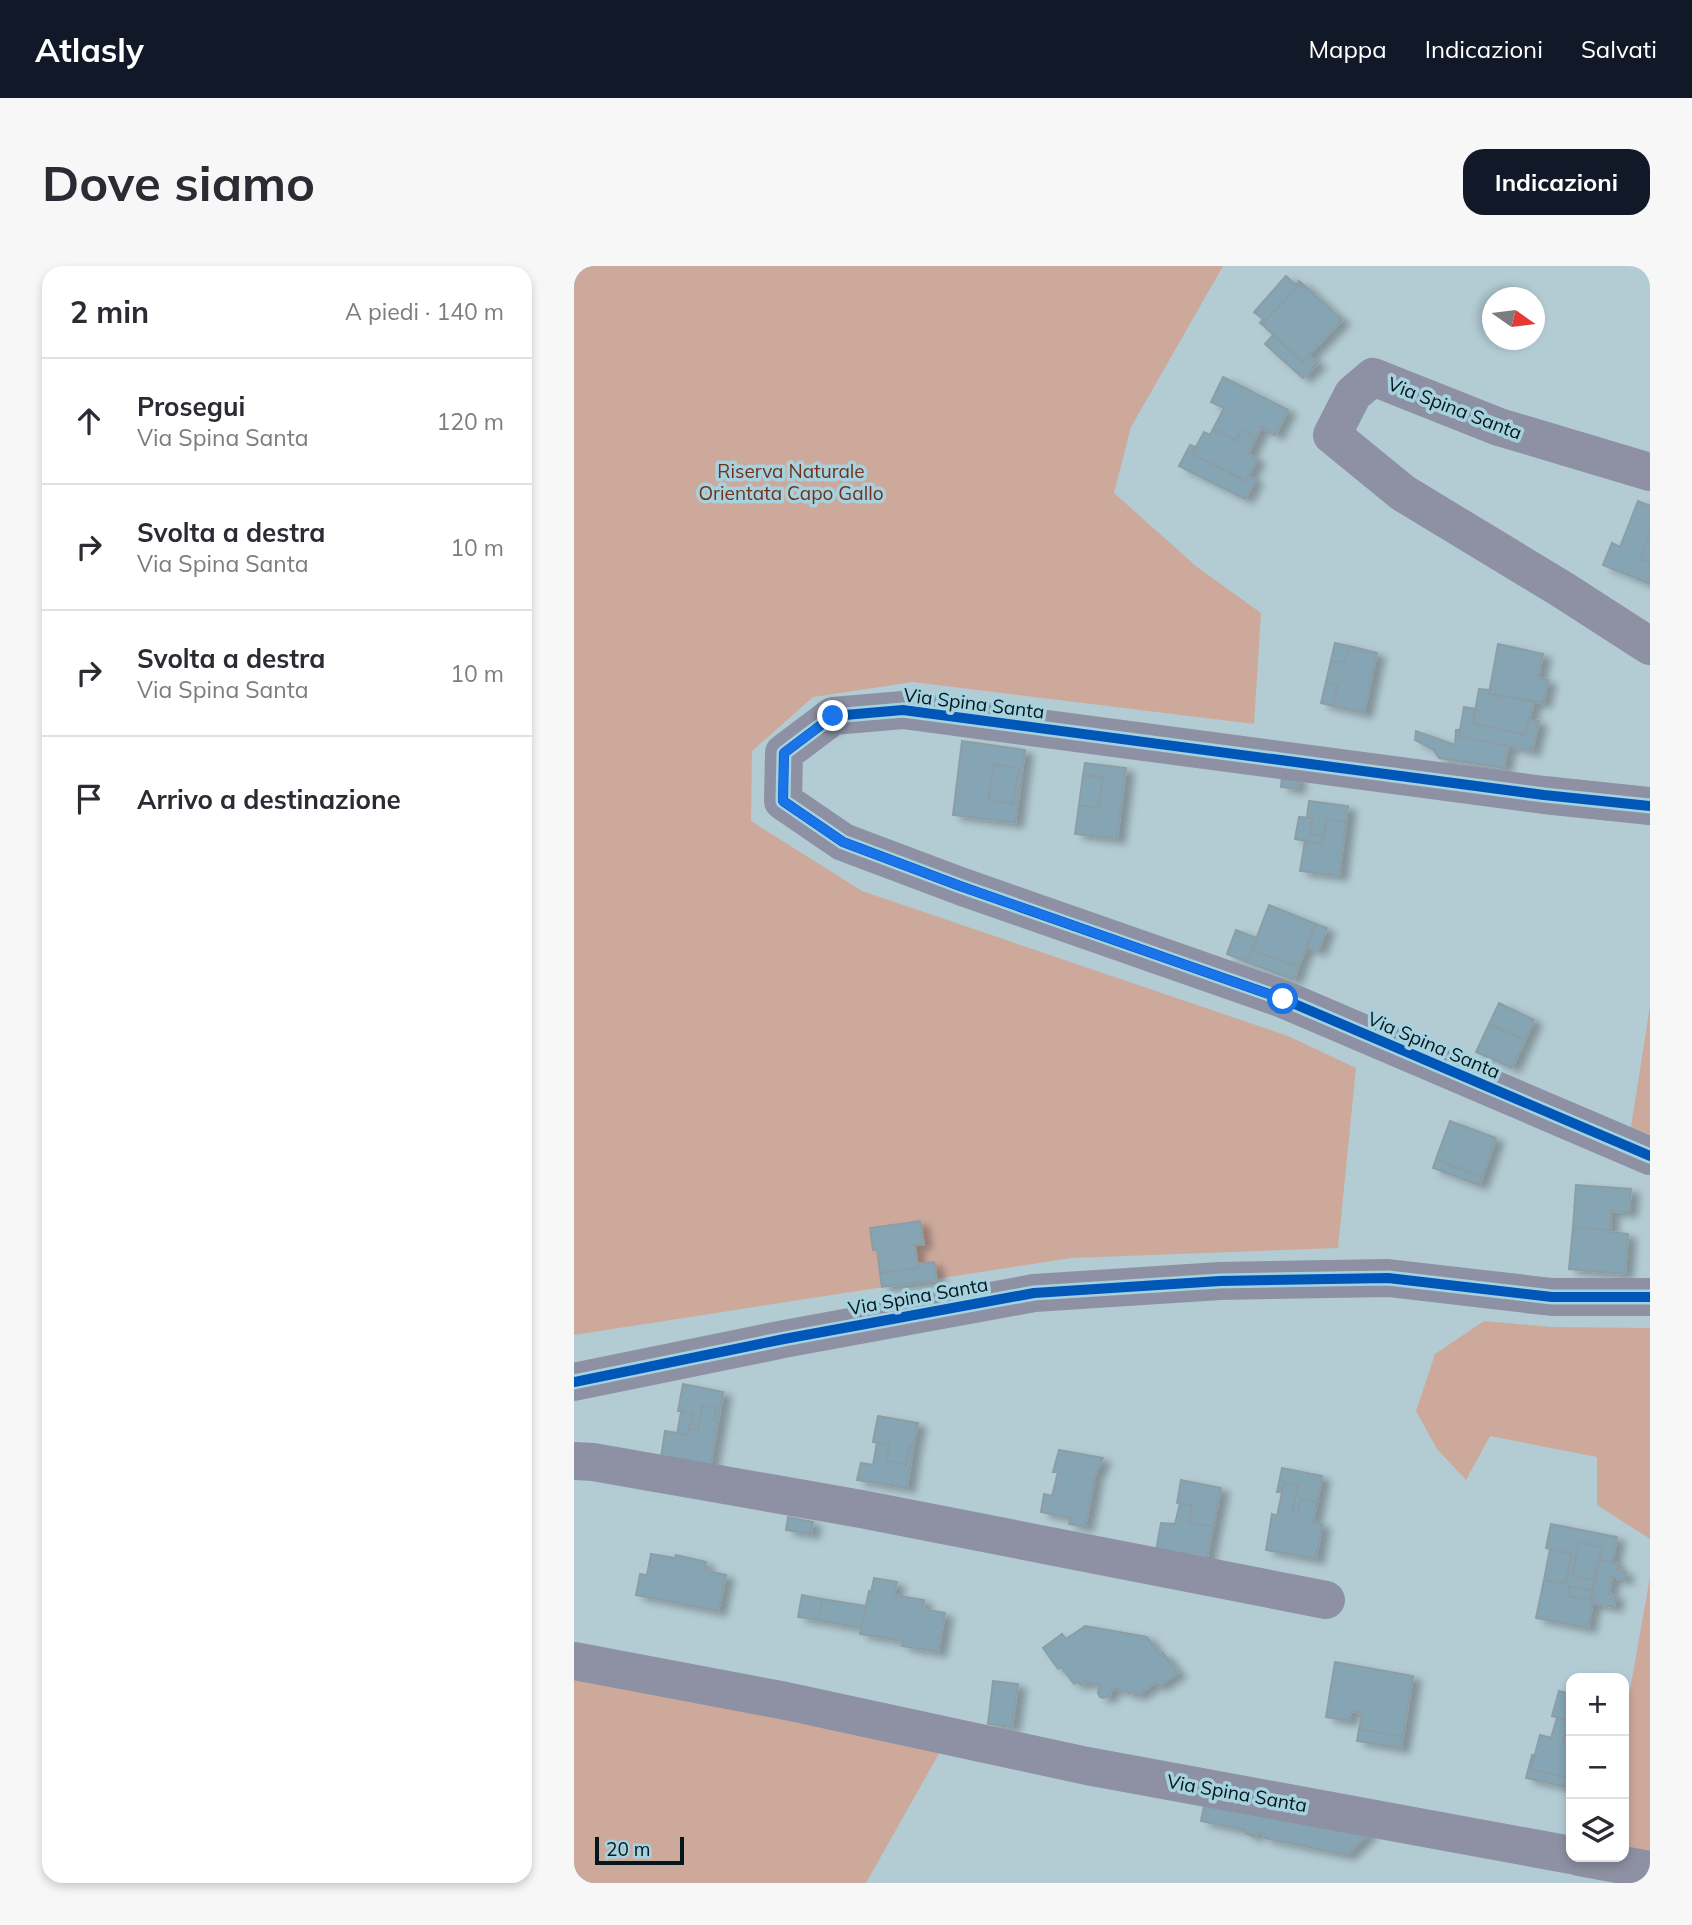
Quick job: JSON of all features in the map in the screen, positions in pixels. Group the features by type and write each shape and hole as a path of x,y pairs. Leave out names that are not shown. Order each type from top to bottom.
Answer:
{"street":[{"name":"Via Spina Santa","path":"1650,472 1499,427 1373,377 1353,394 1332,435 1403,493 1650,646"},
{"name":"Via Spina Santa","path":"1650,806 1544,795 903,710 833,716 784,753 783,801 843,842 960,886 1283,999 1650,1156"},
{"name":"Via Spina Santa","path":"574,1382 784,1339 1034,1293 1220,1281 1388,1278 1552,1297 1650,1297"},
{"path":"574,1461 593,1462 861,1509 1326,1600"},
{"name":"Via Spina Santa","path":"574,1661 786,1701 1087,1766 1566,1854"},
{"path":"1606,1862 1650,1870"}],"green space":[{"name":"Riserva Naturale Orientata Capo Gallo","path":"574,266 1223,266 1131,427 1114,493 1197,567 1261,613 1254,724 913,682 813,697 752,751 751,821 862,891 1288,1036 1356,1068 1338,1248 1071,1258 574,1335"},
{"path":"1650,1006 1650,1135 1631,1127"},
{"path":"1484,1321 1551,1327 1650,1328 1650,1539 1597,1505 1597,1457 1490,1436 1466,1480 1437,1449 1416,1411 1435,1354"},
{"path":"1650,1577 1650,1852 1629,1848 1629,1696"},
{"path":"574,1676 941,1750 866,1883 574,1883"}],"building":[{"path":"1286,276 1296,285 1299,281 1305,286 1303,288 1300,285 1264,322 1264,326 1260,323 1263,319 1254,312"},
{"path":"1300,285 1303,288 1305,286 1342,320 1302,362 1264,326 1264,322"},
{"path":"1273,335 1302,362 1309,356 1318,363 1303,378 1265,344"},
{"path":"1223,377 1288,410 1275,435 1261,427 1256,438 1242,429 1236,441 1213,429 1224,408 1211,402"},
{"path":"1213,429 1236,441 1242,429 1256,438 1248,454 1257,459 1246,481 1192,454 1204,432 1210,435"},
{"path":"1190,445 1197,448 1192,454 1246,481 1248,476 1255,480 1245,499 1179,466"},
{"path":"1638,501 1650,506 1650,534 1640,559 1650,562 1650,584 1603,565 1612,543 1620,547"},
{"path":"1650,534 1650,562 1640,559"},
{"path":"1335,643 1349,646 1344,663 1331,660"},
{"path":"1498,644 1543,654 1538,678 1548,680 1543,703 1489,694"},
{"path":"1349,646 1377,653 1364,713 1333,706 1338,685 1326,682 1331,660 1344,663"},
{"path":"1326,682 1338,685 1333,706 1321,703"},
{"path":"1479,689 1488,690 1489,694 1534,701 1525,735 1473,723"},
{"path":"1464,707 1476,709 1473,723 1525,735 1529,719 1539,721 1532,751 1459,736"},
{"path":"1456,730 1460,730 1459,736 1508,746 1504,768 1439,758 1433,749 1415,740 1416,731 1455,745"},
{"path":"962,741 1025,750 1015,823 953,815","holes":["994,764 1019,768 1013,804 988,800"]},
{"path":"1085,763 1126,768 1117,839 1075,834 1079,805 1099,808 1103,777 1083,775"},
{"path":"994,764 1019,768 1013,804 988,800"},
{"path":"1083,775 1103,777 1099,808 1079,805"},
{"path":"1282,775 1298,777 1297,789 1281,787"},
{"path":"1309,801 1348,806 1346,822 1327,820 1323,836 1310,834 1312,818 1307,817"},
{"path":"1299,817 1312,818 1310,834 1323,836 1322,844 1295,839"},
{"path":"1327,820 1346,822 1339,876 1300,871 1305,841 1322,844"},
{"path":"1269,905 1316,924 1298,967 1252,950"},
{"path":"1316,924 1327,928 1318,951 1307,947"},
{"path":"1236,930 1257,938 1247,962 1227,954"},
{"path":"1252,950 1298,967 1294,980 1247,962"},
{"path":"1499,1003 1534,1020 1525,1040 1489,1024"},
{"path":"1489,1024 1525,1040 1512,1068 1476,1052"},
{"path":"1450,1121 1496,1138 1482,1177 1436,1159"},
{"path":"1436,1159 1482,1177 1479,1185 1433,1168"},
{"path":"1576,1185 1631,1189 1629,1212 1611,1211 1610,1230 1573,1227"},
{"path":"920,1221 924,1244 915,1245 918,1268 880,1273 877,1249 873,1250 870,1228"},
{"path":"1573,1227 1628,1234 1625,1274 1569,1269"},
{"path":"934,1262 937,1280 882,1287 880,1273 918,1268 917,1264"},
{"path":"683,1384 723,1392 719,1416 715,1415 716,1408 702,1405 698,1430 689,1428 693,1413 678,1411"},
{"path":"702,1405 716,1408 715,1415 719,1416 709,1473 660,1464 665,1431 688,1435 689,1428 698,1430"},
{"path":"681,1412 693,1413 688,1435 677,1434"},
{"path":"878,1416 918,1423 913,1447 909,1446 906,1464 886,1461 889,1445 873,1442"},
{"path":"877,1443 889,1445 886,1461 906,1464 909,1446 913,1447 907,1488 857,1480 861,1463 873,1465"},
{"path":"1059,1450 1103,1458 1092,1482 1085,1527 1069,1524 1070,1518 1041,1512 1044,1494 1052,1496 1058,1472 1053,1472"},
{"path":"1282,1468 1322,1476 1317,1502 1301,1499 1298,1513 1292,1511 1298,1485 1284,1483 1281,1492 1277,1492"},
{"path":"1181,1480 1221,1488 1213,1527 1189,1522 1192,1505 1177,1503"},
{"path":"1284,1483 1298,1485 1292,1511 1298,1513 1301,1499 1317,1502 1313,1522 1322,1524 1316,1559 1266,1550 1272,1514 1277,1516"},
{"path":"1180,1503 1192,1505 1189,1522 1213,1527 1205,1567 1155,1556 1161,1523 1175,1524"},
{"path":"788,1517 813,1522 811,1534 786,1530"},
{"path":"1551,1524 1617,1537 1612,1563 1599,1560 1602,1548 1579,1542 1572,1576 1595,1580 1588,1628 1536,1618 1544,1580 1565,1584 1572,1554 1546,1548","holes":["1569,1586 1592,1590 1590,1600 1568,1596"]},
{"path":"1579,1542 1602,1548 1595,1580 1572,1576"},
{"path":"1550,1549 1572,1554 1565,1584 1544,1580"},
{"path":"651,1554 675,1558 676,1555 706,1562 704,1570 726,1575 718,1611 636,1595 640,1574 647,1575"},
{"path":"1599,1560 1618,1564 1617,1570 1626,1572 1624,1580 1612,1577 1609,1594 1616,1596 1614,1607 1592,1603"},
{"path":"874,1578 897,1582 894,1595 924,1600 923,1609 945,1613 938,1652 902,1646 903,1641 860,1634"},
{"path":"1569,1586 1592,1590 1590,1600 1568,1596"},
{"path":"802,1595 822,1599 818,1620 798,1617"},
{"path":"822,1599 866,1606 861,1628 818,1620"},
{"path":"1085,1626 1147,1637 1159,1655 1163,1653 1178,1673 1159,1686 1155,1683 1136,1696 1133,1692 1129,1694 1127,1691 1112,1688 1110,1696 1103,1698 1098,1693 1099,1685 1084,1682 1081,1685 1078,1682 1074,1684 1061,1667 1058,1669 1043,1648 1062,1634 1066,1639"},
{"path":"1335,1662 1413,1676 1403,1737 1359,1729 1362,1713 1351,1711 1349,1721 1326,1717"},
{"path":"993,1681 1018,1684 1012,1727 988,1724"},
{"path":"1559,1691 1566,1693 1566,1720 1552,1716"},
{"path":"1557,1718 1566,1720 1563,1741 1566,1742 1566,1778 1531,1769 1540,1735 1551,1738"},
{"path":"1359,1729 1403,1737 1401,1748 1357,1741"},
{"path":"1534,1755 1531,1769 1566,1778 1566,1787 1526,1778"},
{"path":"1205,1801 1370,1832 1347,1855 1264,1838 1265,1834 1257,1832 1254,1837 1244,1830 1201,1821"}],"cycle path":[{"path":"1650,806 1544,795 903,710 833,716 784,753 783,801 843,842 960,886 1283,999 1650,1156"},
{"path":"574,1382 784,1339 1034,1293 1220,1281 1388,1278 1552,1297 1650,1297"}],"route":[{"path":"833,716 784,753 783,801 843,842 960,886 1283,999"}]}
